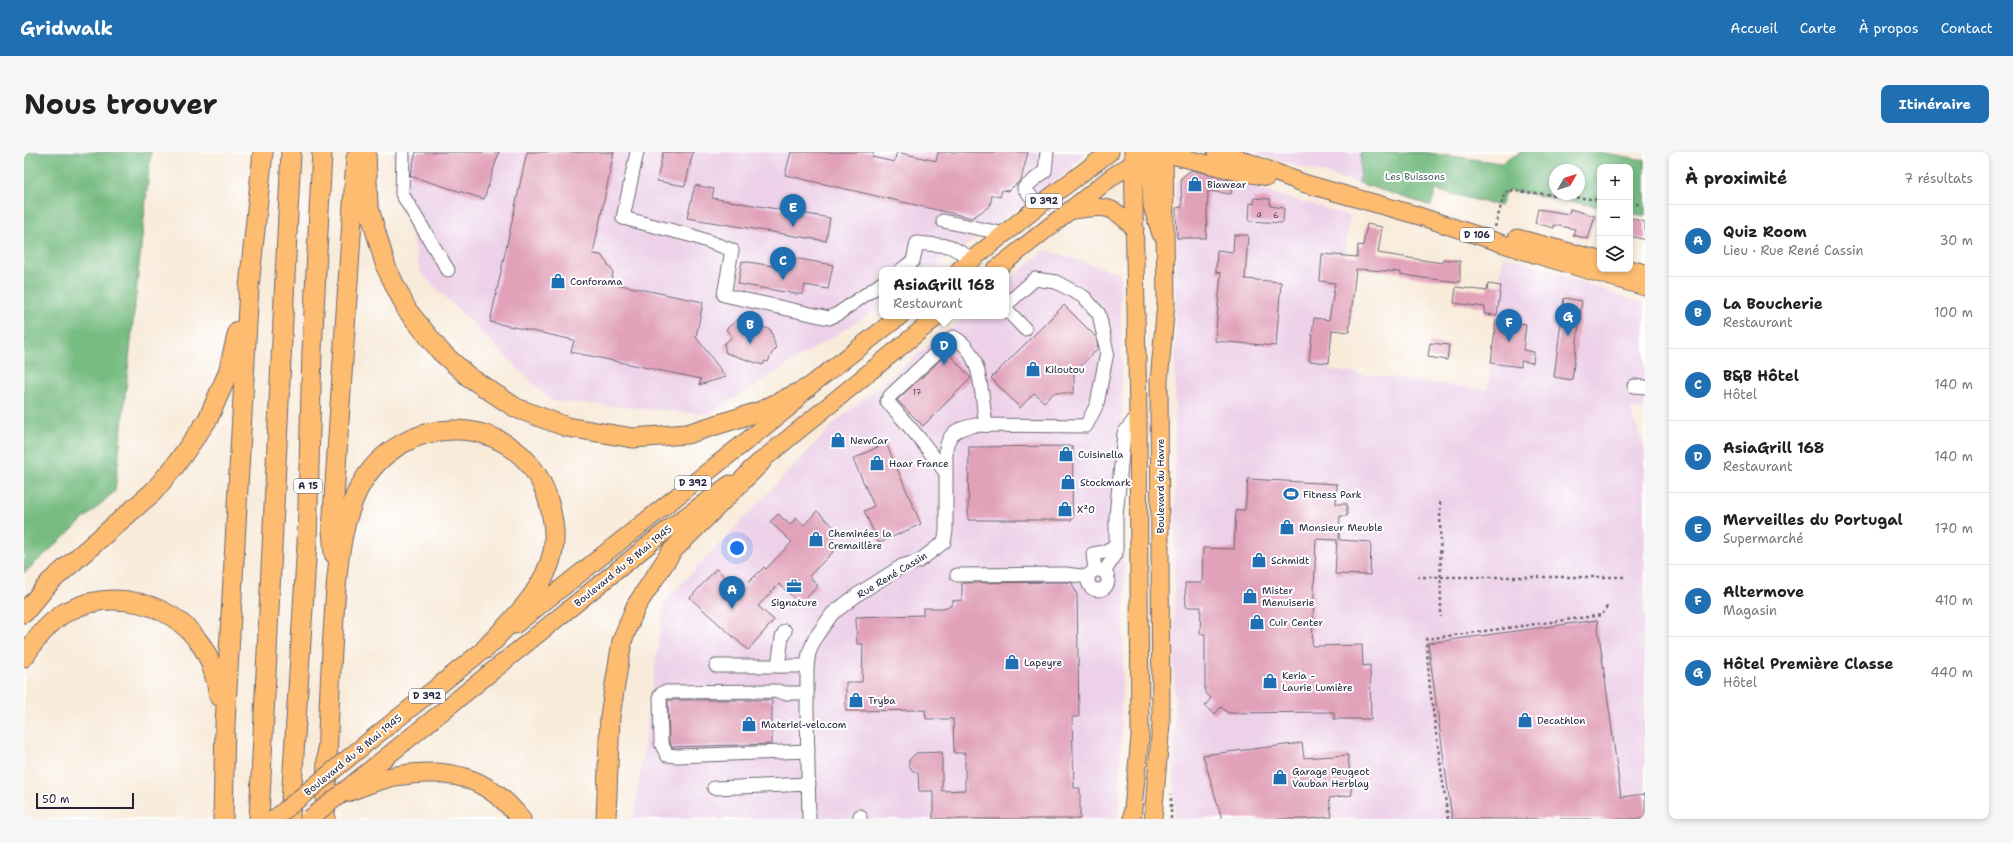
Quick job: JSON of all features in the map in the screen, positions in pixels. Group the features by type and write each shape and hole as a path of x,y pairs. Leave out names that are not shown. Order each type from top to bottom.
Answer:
{"highway":[{"path":"222,819 224,725 249,287 263,152"},
{"path":"259,819 291,152"},
{"name":"A 15","path":"290,819 307,543 312,351 322,152"},
{"path":"337,576 332,530 356,152"},
{"path":"366,152 368,205 386,267 407,310 441,352 469,377 516,408 567,427 634,438 687,434 761,411 801,395"},
{"path":"24,613 50,582 153,492 175,466 208,419 228,373 249,287"},
{"path":"325,819 330,688 337,576 349,512 358,490 368,472 384,455 397,445 416,436 453,429 473,431 496,439 508,445 536,473 546,491 554,531 553,552 542,580 535,592 524,607 485,649"},
{"path":"606,819 610,716 622,641 636,606 672,551 761,462"},
{"path":"24,658 32,645 55,620 67,612 88,604 111,600 130,601 158,609 181,624 200,642 214,669 224,725"},
{"path":"341,794 395,776 451,773 483,784 506,801 521,819"}],"main road":[{"name":"D 392","path":"963,267 1110,152"},
{"path":"1166,250 1152,206 1150,170 1139,155 1163,152 1239,172 1303,183"},
{"name":"Boulevard du Havre","path":"1152,819 1161,724 1159,381 1165,316 1166,250 1163,152"},
{"path":"1216,152 1240,159 1303,183"},
{"name":"D 392","path":"999,267 1139,155"},
{"name":"Boulevard du Havre","path":"1132,819 1140,737 1135,229 1139,155"},
{"name":"D 106","path":"1303,183 1416,216 1493,236 1597,259"},
{"path":"1069,211 1106,207 1119,214 1135,229"},
{"name":"D 106","path":"1493,236 1645,287"},
{"path":"1633,270 1645,273"},
{"name":"Boulevard du 8 Mai 1945","path":"274,819 896,319"},
{"name":"Boulevard du 8 Mai 1945","path":"309,819 663,533 761,462 934,319"},
{"path":"801,395 811,421"}],"street":[{"path":"403,152 402,194 448,270"},
{"path":"637,152 623,218 693,236 732,250 724,295 828,318 839,313 879,285"},
{"path":"1039,206 1024,188 1045,171 1047,152"},
{"path":"943,221 1004,234"},
{"path":"905,267 913,261 917,243 949,246 973,259"},
{"name":"Rue René Cassin","path":"809,819 807,693 809,653 815,638 832,614 858,594 902,566 919,561 944,542 946,531 946,448 948,439 953,432 959,428 986,425 1086,426 1098,404 1107,352 1099,314 1084,297 1056,282 1035,279 1009,302"},
{"path":"1009,312 1025,329"},
{"path":"946,473 888,401 890,396 953,337 962,342 971,352 978,376 986,425"},
{"path":"957,574 1095,573 1116,554 1116,516 1124,433 1138,415"},
{"path":"1095,573 1093,554 1104,552 1116,544"},
{"path":"778,666 782,637 785,631"},
{"path":"716,666 808,666"},
{"path":"807,693 784,693 778,691 664,692 660,695 661,743 668,755 677,756 808,751"},
{"path":"714,788 809,784"}],"path":[{"path":"1493,236 1504,195 1508,190 1597,200"},
{"path":"1633,204 1638,204"},
{"path":"1440,502 1441,618"},
{"path":"1417,577 1624,577"},
{"path":"1448,819 1430,688 1426,639 1442,636 1448,638 1602,615 1608,605"}],"shaded area":[{"path":"392,152 1085,152 1069,171 936,267 879,267 879,308 709,414 552,401 420,272"},
{"path":"1249,152 1363,152 1359,183"},
{"path":"1192,169 1350,216 1329,370 1488,390 1503,255 1645,304 1645,410 1630,409 1645,449 1645,819 1174,819 1176,184"},
{"path":"1045,250 1120,273 1125,576 1119,819 634,819 664,602 839,419 961,319 1009,319 1009,280"}],"green space":[{"path":"24,152 151,152 115,491 24,573"},
{"name":"Les Buissons","path":"1361,152 1422,152 1501,163 1522,152 1599,152 1645,160 1645,216 1633,214 1633,164 1597,164 1597,206 1563,200 1585,200 1585,164 1549,164 1549,197 1509,190 1504,195 1500,206 1436,190 1431,206 1359,183"}],"building":[{"path":"416,152 499,152 484,199 410,176"},
{"path":"527,152 614,152 593,254 601,255 613,272 611,283 703,302 696,337 726,377 699,385 701,379 571,352 574,340 490,322"},
{"path":"663,152 693,152 685,186 657,181"},
{"path":"791,152 874,152 872,157 894,162 897,152 936,161 938,152 1028,152 1021,180 1008,191 1002,190 1000,197 992,195 990,206 972,218 785,175"},
{"path":"1191,170 1232,181 1231,194 1208,191 1206,238 1177,238 1176,208 1182,207 1181,178"},
{"path":"695,185 714,189 712,198 830,218 826,241 687,218"},
{"path":"1254,198 1270,199 1270,206 1284,208 1283,223 1249,221 1250,203 1254,204"},
{"path":"1538,209 1569,214 1570,209 1595,216 1588,239 1573,235 1575,229 1554,225 1554,228 1535,223"},
{"path":"1633,219 1645,222 1645,240 1633,237"},
{"path":"1367,224 1382,227 1378,253 1442,263 1443,259 1460,261 1460,282 1423,278 1400,274 1401,272 1356,269 1349,332 1332,330 1329,363 1309,361 1314,318 1329,320 1335,283 1320,281 1322,254 1357,257 1358,245 1363,246"},
{"path":"1234,235 1248,235 1245,279 1281,282 1276,346 1215,341 1221,273 1216,272 1217,250 1233,252"},
{"path":"794,258 833,265 828,289 805,285 803,294 796,294 738,284 742,261 792,269"},
{"path":"1488,284 1501,286 1497,315 1484,314 1485,307 1454,303 1456,287 1487,291"},
{"path":"1564,298 1582,301 1572,380 1554,377"},
{"name":"Kiloutou","path":"1064,305 1096,337 1098,348 1074,373 1074,393 1054,393 1044,402 1034,393 1020,408 991,378"},
{"path":"742,316 747,322 750,319 758,328 761,326 771,330 776,349 772,353 768,362 765,361 763,365 726,353 724,344 732,337 726,329"},
{"path":"1496,320 1526,324 1523,350 1534,352 1533,363 1521,361 1521,367 1491,363"},
{"path":"1430,343 1449,345 1447,360 1428,357"},
{"path":"948,353 971,378 923,426 897,400"},
{"path":"886,443 921,524 879,543 864,511 874,506 853,459"},
{"path":"1073,446 1072,520 968,520 969,447"},
{"path":"1248,479 1337,484 1336,504 1347,504 1347,516 1340,516 1339,540 1371,542 1370,575 1335,574 1337,540 1316,539 1312,646 1362,645 1363,666 1370,665 1371,719 1334,719 1334,712 1228,713 1221,707 1215,714 1205,706 1211,698 1205,693 1205,634 1200,634 1201,607 1186,607 1185,583 1202,583 1203,548 1234,549 1236,510 1245,510"},
{"path":"817,511 839,532 831,541 837,548 809,576 818,586 800,604 779,584 758,606 774,620 748,650 690,598 716,569 740,591 764,567 766,569 792,542 770,522 778,514 790,525 796,518 804,525"},
{"path":"962,583 1072,583 1077,595 1079,717 1072,717 1074,788 1080,788 1080,819 933,819 933,791 919,791 918,773 912,770 909,765 909,760 916,753 942,752 942,791 965,790 965,753 954,753 953,719 926,719 925,710 846,711 846,682 862,682 863,644 857,644 856,617 923,615 923,608 943,608 952,605 952,601 962,600"},
{"name":"Decathlon","path":"1597,620 1621,797 1645,794 1645,819 1452,819 1428,643"},
{"path":"668,700 772,700 772,744 672,747 669,741"},
{"name":"Garage Peugeot Vauban Herblay","path":"1302,743 1304,758 1348,755 1352,795 1329,798 1332,817 1307,819 1222,819 1203,755"}],"place":[{"name":"Biawear","path":"1195,184"},
{"name":"Merveilles du Portugal","path":"793,227"},
{"name":"B&B Hôtel","path":"783,280"},
{"name":"Conforama","path":"558,281"},
{"name":"Hôtel Première Classe","path":"1568,336"},
{"name":"Altermove","path":"1509,342"},
{"name":"La Boucherie","path":"750,344"},
{"name":"AsiaGrill 168","path":"944,365"},
{"name":"Kiloutou","path":"1033,369"},
{"name":"NewCar","path":"838,440"},
{"name":"Cuisinella","path":"1066,454"},
{"name":"Haar France","path":"877,463"},
{"name":"Stockmark","path":"1068,482"},
{"name":"Fitness Park","path":"1291,494"},
{"name":"X²0","path":"1065,509"},
{"name":"Monsieur Meuble","path":"1287,527"},
{"name":"Cheminées la Cremaillère","path":"816,539"},
{"name":"Schmidt","path":"1259,560"},
{"name":"Signature","path":"794,586"},
{"name":"Mister Menuiserie","path":"1250,596"},
{"name":"Quiz Room","path":"732,609"},
{"name":"Cuir Center","path":"1257,622"},
{"name":"Lapeyre","path":"1012,662"},
{"name":"Keria - Laurie Lumière","path":"1270,681"},
{"name":"Tryba","path":"856,700"},
{"name":"Decathlon","path":"1525,720"},
{"name":"Materiel-velo.com","path":"749,724"},
{"name":"Garage Peugeot Vauban Herblay","path":"1280,777"}]}
